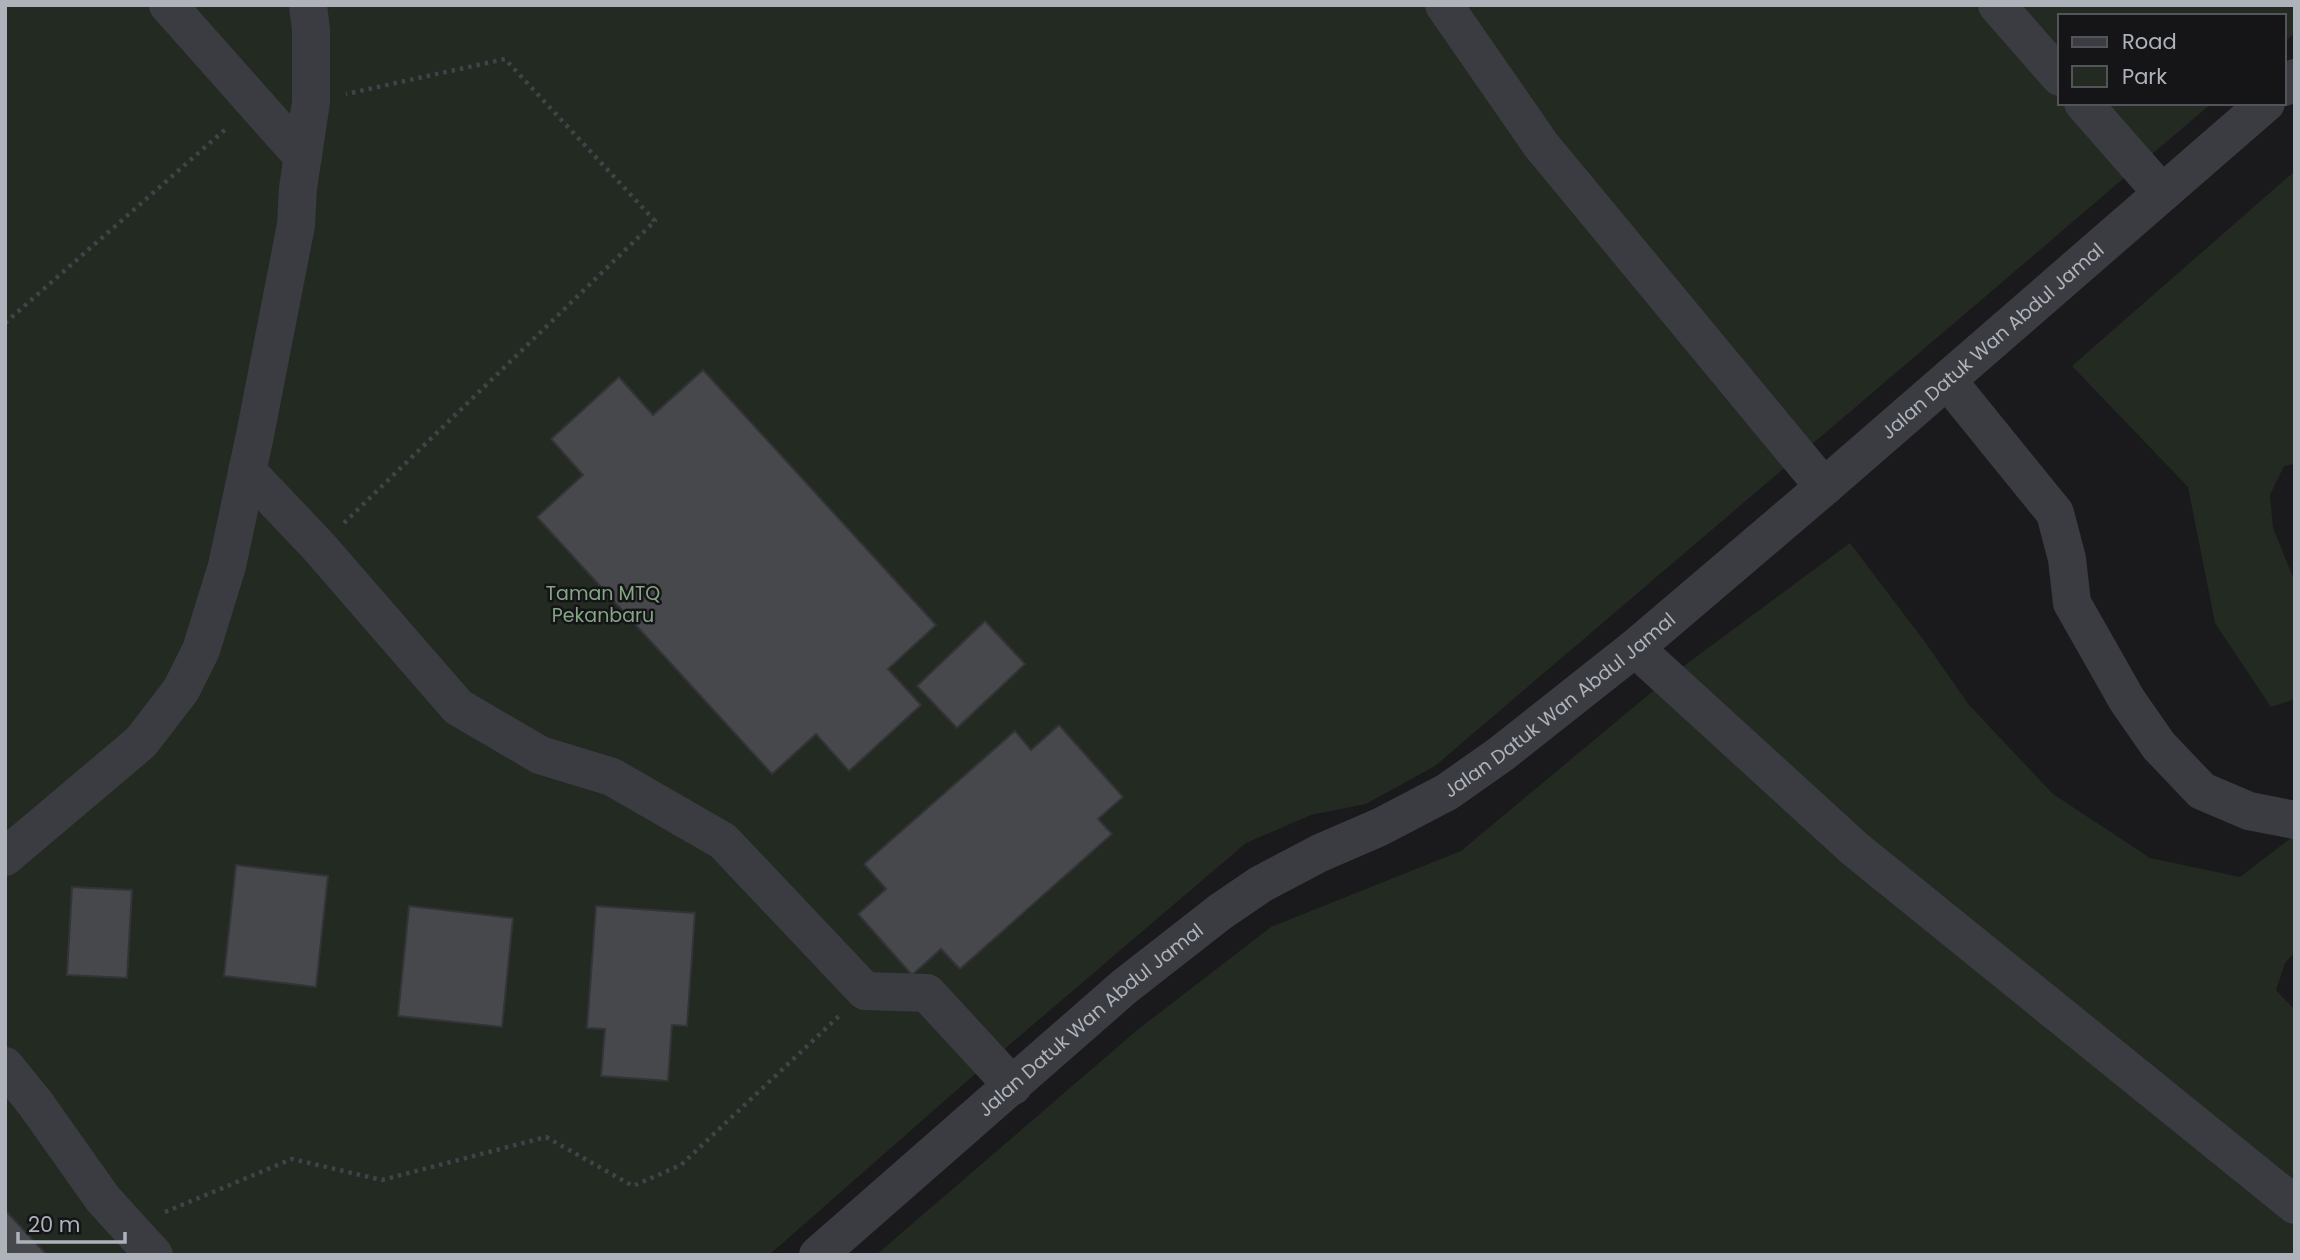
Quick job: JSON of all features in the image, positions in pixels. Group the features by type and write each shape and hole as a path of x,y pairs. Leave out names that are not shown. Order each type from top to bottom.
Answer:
{"street":[{"path":"168,5 303,157"},
{"path":"5,857 141,742 180,690 201,650 223,578 247,471 296,225 311,102 311,30 308,5"},
{"path":"1444,5 1541,145 1824,487"},
{"path":"1997,5 2058,75"},
{"path":"2085,105 2162,193"},
{"name":"Jalan Datuk Wan Abdul Jamal","path":"818,1255 1125,987 1220,912 1261,884 1447,792 1502,754 1635,648 1824,487 2264,105"},
{"path":"1948,381 2055,513 2067,559 2072,603 2127,700 2159,746 2202,791 2249,811 2295,820"},
{"path":"247,471 319,547 458,707 540,755 612,776 723,841 865,991 928,993 1013,1086"},
{"path":"1635,648 1855,849 2295,1206"},
{"path":"5,1066 35,1103 103,1199 142,1241"}],"path":[{"path":"311,102 505,59 655,220 319,547"},
{"path":"5,323 255,103"},
{"path":"142,1241 292,1159 382,1180 546,1137 633,1186 681,1165 865,991"}],"green space":[{"name":"Taman MTQ Pekanbaru","path":"5,5 2295,5 2295,33 2286,40 2286,14 2058,14 2058,105 2210,105 1435,766 1366,804 1311,815 1246,843 974,1075 769,1255 5,1255"},
{"path":"2295,171 2295,464 2284,466 2270,495 2273,528 2295,582 2295,699 2271,707 2215,623 2188,487 2072,366"},
{"path":"1850,543 1969,705 2053,794 2150,858 2240,877 2291,838 2295,828 2295,952 2285,963 2276,990 2295,1010 2295,1255 876,1255 1136,1031 1271,927 1461,851 1677,671"}],"building":[{"path":"703,370 936,625 888,669 921,705 849,771 816,734 772,774 537,517 583,475 551,439 619,377 653,415"},
{"path":"985,621 1025,664 957,728 917,686"},
{"path":"1059,725 1123,797 1098,819 1112,834 960,969 941,949 912,975 858,914 886,889 864,864 1015,731 1031,750"},
{"path":"236,865 328,876 316,987 224,976"},
{"path":"72,887 132,890 127,978 67,975"},
{"path":"409,906 513,918 502,1027 398,1016"},
{"path":"596,906 695,913 687,1026 672,1025 668,1081 601,1076 605,1029 587,1028"},
{"path":"5,1210 47,1255 5,1255"}]}
